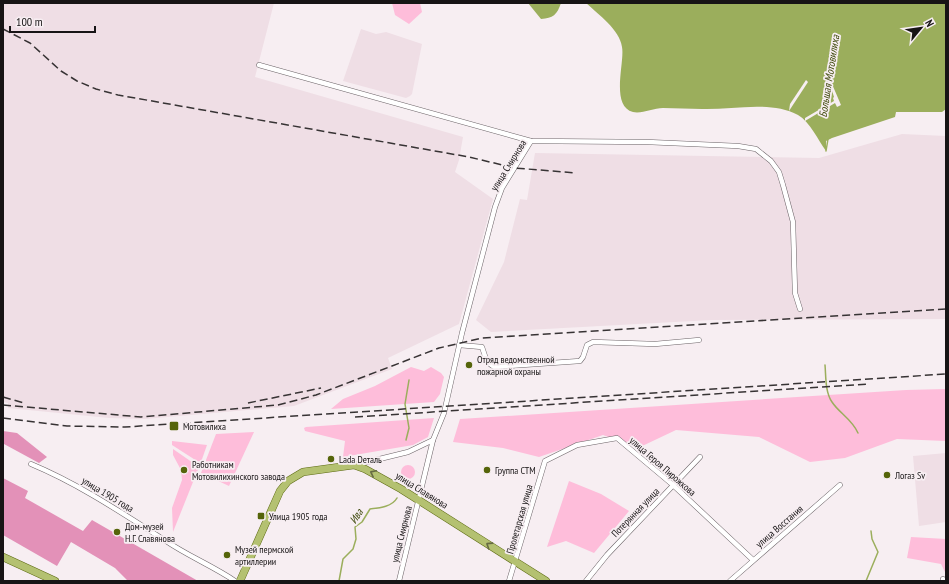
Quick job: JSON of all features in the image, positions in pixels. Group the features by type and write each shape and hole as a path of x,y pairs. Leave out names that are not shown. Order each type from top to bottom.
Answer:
{"main road":[{"path":"240,581 280,491 288,481 303,472 354,465"},
{"name":"улица Славянова","path":"354,465 376,474 546,581"},
{"path":"3,557 55,581"}],"street":[{"path":"258,65 531,141"},
{"name":"улица Смирнова","path":"399,581 434,440 444,413 459,345 498,196 531,141 647,142 738,146 756,149 771,162 779,172 783,185 793,222 795,293 800,309"},
{"path":"459,345 482,347 487,362 494,367 580,361 587,345 593,342 654,344 699,340"},
{"name":"улица Героя Пирожкова","path":"545,461 577,445 617,438 673,485 753,560"},
{"path":"354,465 419,448 434,440"},
{"name":"Потерянная улица","path":"586,581 606,555 700,457"},
{"name":"Пролетарская улица","path":"510,581 545,461"},
{"name":"улица 1905 года","path":"31,464 57,474 122,512 167,542 235,581"},
{"name":"улица Восстания","path":"730,581 840,485"}],"shaded area":[{"path":"3,3 274,3 255,77 463,137 459,160 455,172 493,199 459,324 388,358 392,369 294,406 145,419 109,418 8,408 8,403 3,402"},
{"path":"392,3 420,3 422,12 409,24 395,15"},
{"path":"361,29 376,34 386,32 422,44 412,94 410,96 406,98 343,81"},
{"path":"902,134 946,136 946,319 712,320 491,332 476,320 504,262 520,199 527,200 535,153 819,158"},
{"path":"411,367 424,371 431,367 441,373 444,377 440,394 434,402 331,409 343,399 375,386"},
{"path":"946,389 946,441 897,439 845,458 810,462 759,437 676,430 638,448 603,435 539,457 503,448 453,442 460,419 906,390"},
{"path":"434,418 428,437 413,445 343,457 345,441 305,431 304,428 306,427"},
{"path":"3,431 17,433 47,457 39,463 4,444 3,445"},
{"path":"254,432 229,486 201,473 216,434"},
{"path":"172,441 207,445 201,462 200,463 172,445"},
{"path":"173,449 199,467 173,532 172,508 182,480 181,470 173,455"},
{"path":"946,453 946,522 919,526 913,456"},
{"path":"405,465 411,465 415,469 415,475 411,479 405,479 401,475 401,469"},
{"path":"3,478 28,491 25,498 83,531 92,520 198,581 128,581 115,568 71,542 57,566 3,535"},
{"path":"569,481 601,494 629,511 594,553 566,541 547,547"},
{"path":"911,537 946,539 946,574 941,564 907,558"}],"water":[{"path":"528,3 561,3 554,15 549,18 541,19"},
{"path":"586,3 946,3 946,109 942,112 896,112 895,117 826,141 826,151 806,122 798,115 787,110 763,107 714,109 663,108 633,112 626,108 620,93 622,47 617,34 608,23"}],"pier":[{"path":"829,77 841,105 837,107 835,103 805,121 805,118 834,101"},
{"path":"806,80 808,82 789,111 790,104"}],"waterway":[{"name":"Большая Мотовилиха","path":"826,151 828,139"},
{"name":"Большая Мотовилиха","path":"825,365 828,394 835,406 852,424 858,433"},
{"name":"Ива","path":"406,440 409,428 405,404 409,380"},
{"name":"Ива","path":"339,581 343,559 353,549 356,539 355,527 362,522 370,509 389,505 397,498"},
{"name":"Большая Мотовилиха","path":"866,581 878,552 872,539 871,531"}],"railway":[{"path":"3,29 30,43 61,71 77,81 96,89 118,95 469,157 515,168 576,173"},
{"path":"3,405 141,417 278,405 316,395 439,348 482,338 946,309"},
{"path":"3,418 67,426 125,427 946,374"},
{"path":"355,417 868,384"},
{"path":"248,403 321,388"},
{"path":"3,397 24,403"}],"place":[{"name":"Отряд ведомственной пожарной охраны","path":"469,365"},
{"name":"Мотовилиха","path":"174,426"},
{"name":"Lada Dеталь","path":"331,459"},
{"name":"Работникам Мотовилихинского завода","path":"184,470"},
{"name":"Группа СТМ","path":"487,470"},
{"name":"Логаз Sv","path":"887,475"},
{"name":"Улица 1905 года","path":"261,516"},
{"name":"Дом-музей Н.Г. Славянова","path":"117,532"},
{"name":"Музей пермской артиллерии","path":"227,555"}]}
